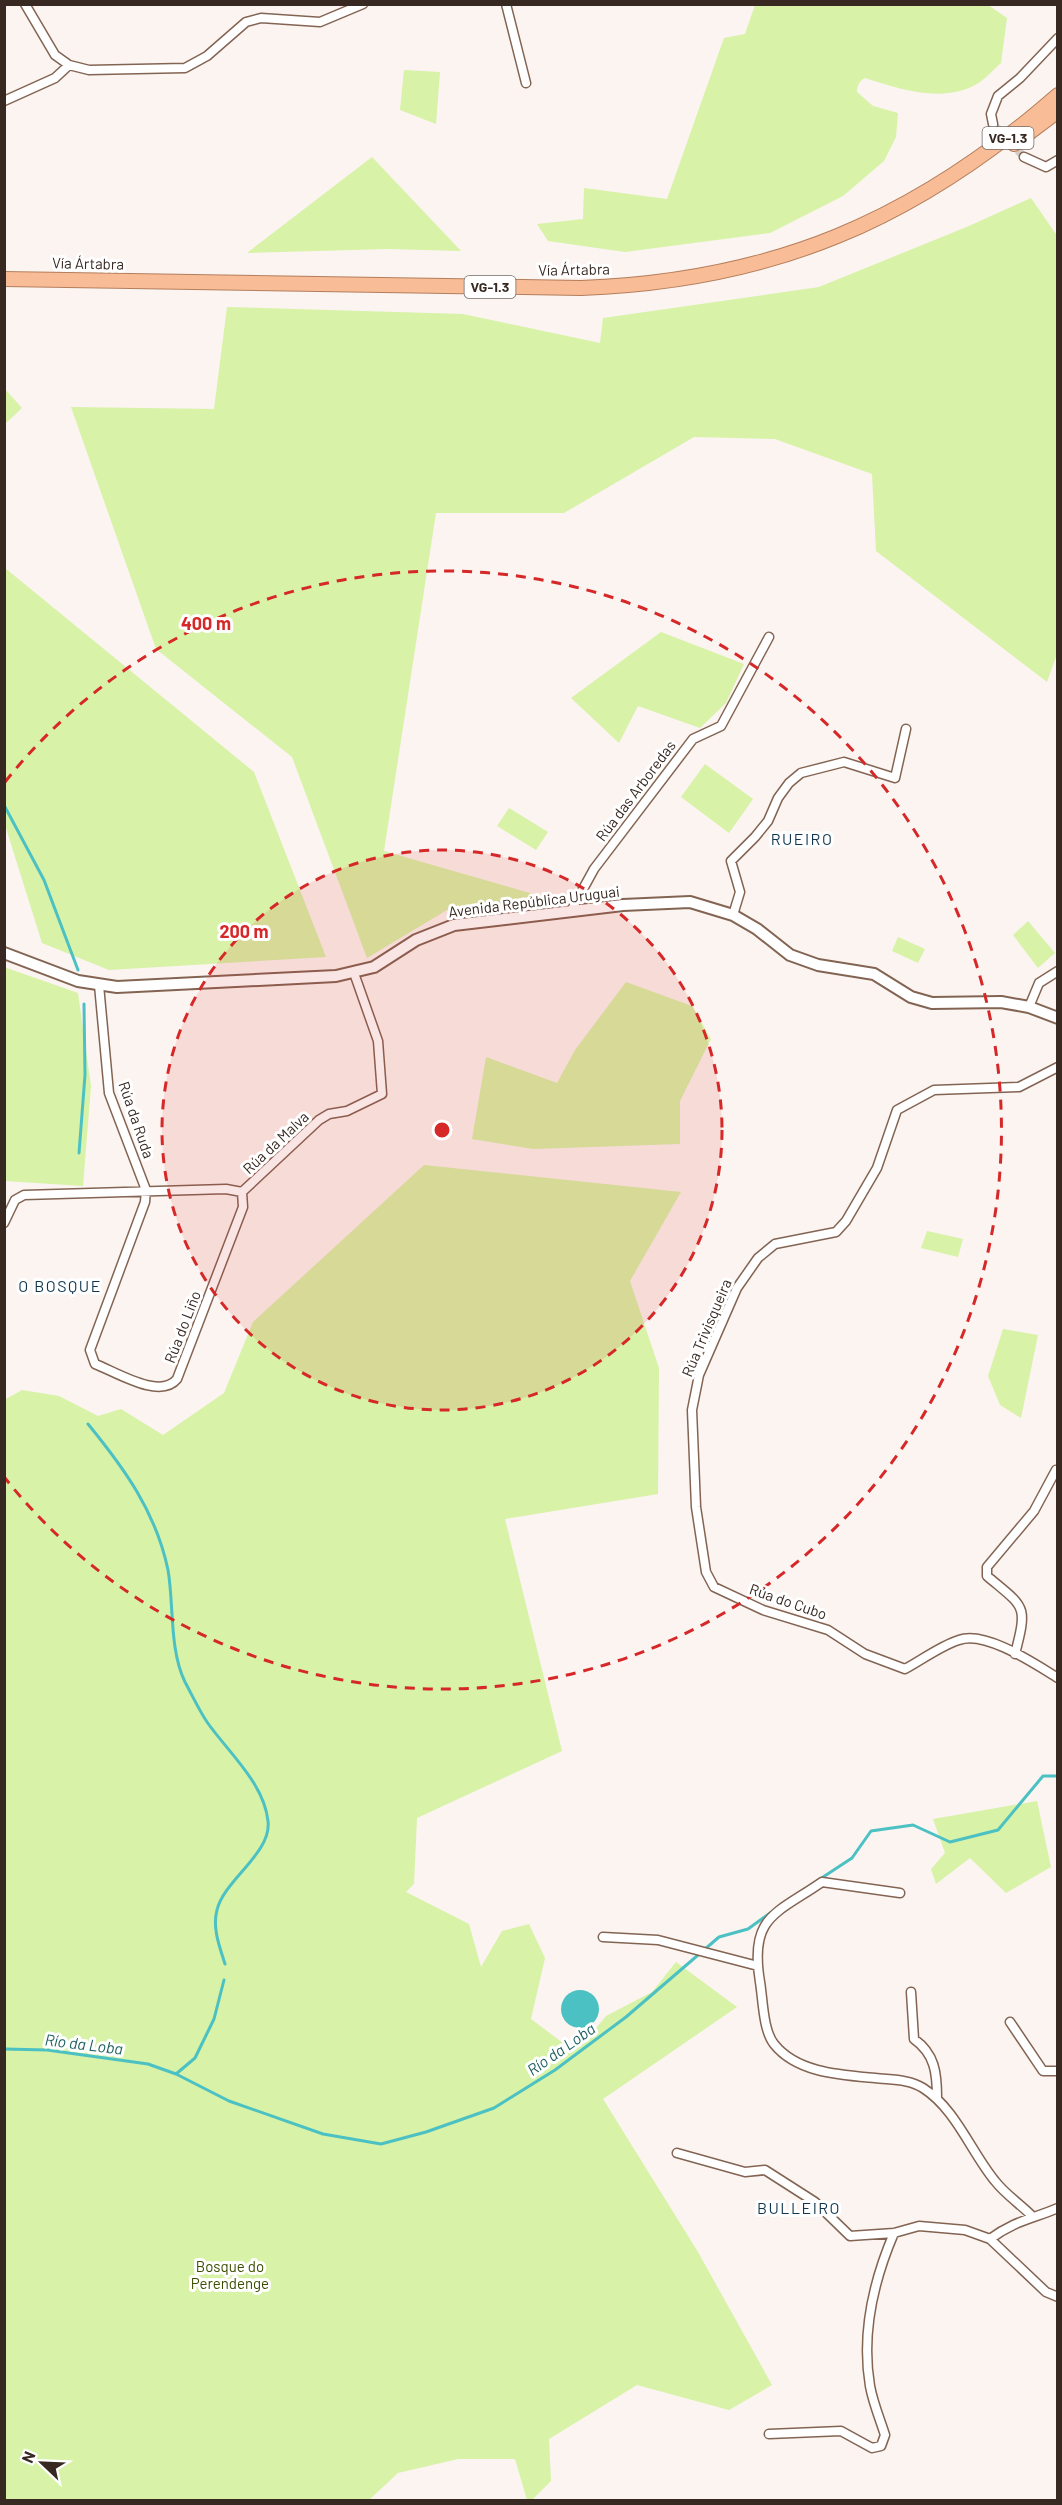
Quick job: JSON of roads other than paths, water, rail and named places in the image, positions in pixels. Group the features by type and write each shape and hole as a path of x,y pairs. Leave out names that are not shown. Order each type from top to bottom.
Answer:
{"highway":[{"name":"Vía Ártabra","path":"4,279 485,287 624,286 711,274 811,247 868,224 954,176 1008,139 1058,95"},
{"name":"VG-1.3","path":"954,176 1016,142 1058,111"}],"street":[{"path":"25,4 49,48 69,65 89,70 185,68 207,56 246,22 261,18 320,21 363,4"},
{"path":"506,4 526,83"},
{"path":"993,124 991,114 998,96 1020,78 1058,38"},
{"path":"4,101 55,78 69,65"},
{"path":"1024,157 1046,167 1058,160"},
{"name":"Rúa das Arboredas","path":"571,911 594,868 693,739 721,726 769,637"},
{"path":"733,915 741,892 731,861 768,821 778,798 789,783 801,773 844,762 895,778 906,729"},
{"name":"Avenida República Uruguai","path":"4,953 58,975 99,985 168,986 354,973 374,967 416,940 454,925 632,904 690,902 733,915 757,929 790,955 818,964 873,974 922,1000 932,1003 1001,1002 1029,1007 1058,1018"},
{"path":"1029,1007 1039,983 1058,971"},
{"name":"Rúa da Malva","path":"4,1223 15,1200 24,1195 146,1190 226,1189 242,1192 320,1120 329,1114 347,1111 382,1094 378,1041 354,973"},
{"name":"Rúa da Ruda","path":"99,985 109,1093 146,1190"},
{"name":"Rúa Trivisqueira","path":"714,1587 706,1572 696,1507 692,1410 699,1375 737,1288 758,1258 775,1244 822,1237 836,1232 846,1221 877,1168 897,1110 934,1090 1019,1087 1058,1067"},
{"name":"Rúa do Liño","path":"146,1190 146,1202 90,1350 94,1364 159,1389 172,1386 177,1379 243,1207 242,1192"},
{"path":"1015,1654 1024,1619 1015,1600 987,1576 987,1567 1034,1511 1056,1470"},
{"name":"Rúa do Cubo","path":"714,1587 763,1610 828,1630 865,1654 905,1669 958,1640 969,1638 980,1639 1015,1654 1058,1678"},
{"path":"900,1893 822,1882 772,1914 761,1929 758,1966 769,2032 774,2044 809,2068 835,2075 907,2081 937,2098 996,2183 1031,2216"},
{"path":"603,1937 658,1940 758,1966"},
{"path":"911,1992 914,2039 927,2049 932,2060 937,2082 937,2098"},
{"path":"1010,2022 1044,2071 1058,2071"},
{"path":"677,2153 745,2172 765,2170 815,2202 850,2236 866,2237 894,2233 919,2226 965,2230 990,2239 1046,2292 1058,2297"},
{"path":"990,2239 1002,2230 1031,2216 1058,2208"},
{"path":"769,2434 841,2431 872,2448 880,2446 885,2435 870,2387 867,2345 877,2272 894,2233"}],"water":[{"path":"580,1990 587,1991 593,1996 598,2002 598,2016 593,2022 587,2027 580,2028 573,2027 567,2022 562,2016 561,2009 562,2002 567,1996 573,1991"}],"waterway":[{"path":"4,805 44,880 78,970"},
{"path":"79,1153 85,1075 84,1004"},
{"path":"88,1424 126,1474 156,1529 168,1570 176,1655 185,1682 207,1722 244,1768 265,1807 268,1821 263,1844 228,1888 217,1910 216,1931 225,1964"},
{"name":"Río da Loba","path":"782,1904 852,1858 871,1831 913,1825 950,1842 998,1830 1043,1776 1058,1776"},
{"name":"Río da Loba","path":"4,2049 47,2050 148,2064 176,2074 229,2101 323,2134 381,2144 426,2132 494,2108 555,2070 626,2017 719,1937 748,1929 777,1908"},
{"path":"176,2074 195,2058 214,2019 224,1980"}],"tunnel":[{"path":"993,124 1024,157"}],"district":[{"name":"RUEIRO","path":"802,839"},
{"name":"O BOSQUE","path":"60,1286"},
{"name":"BULLEIRO","path":"799,2208"}],"park label":[{"name":"Bosque do Perendenge","path":"230,2276"}]}
